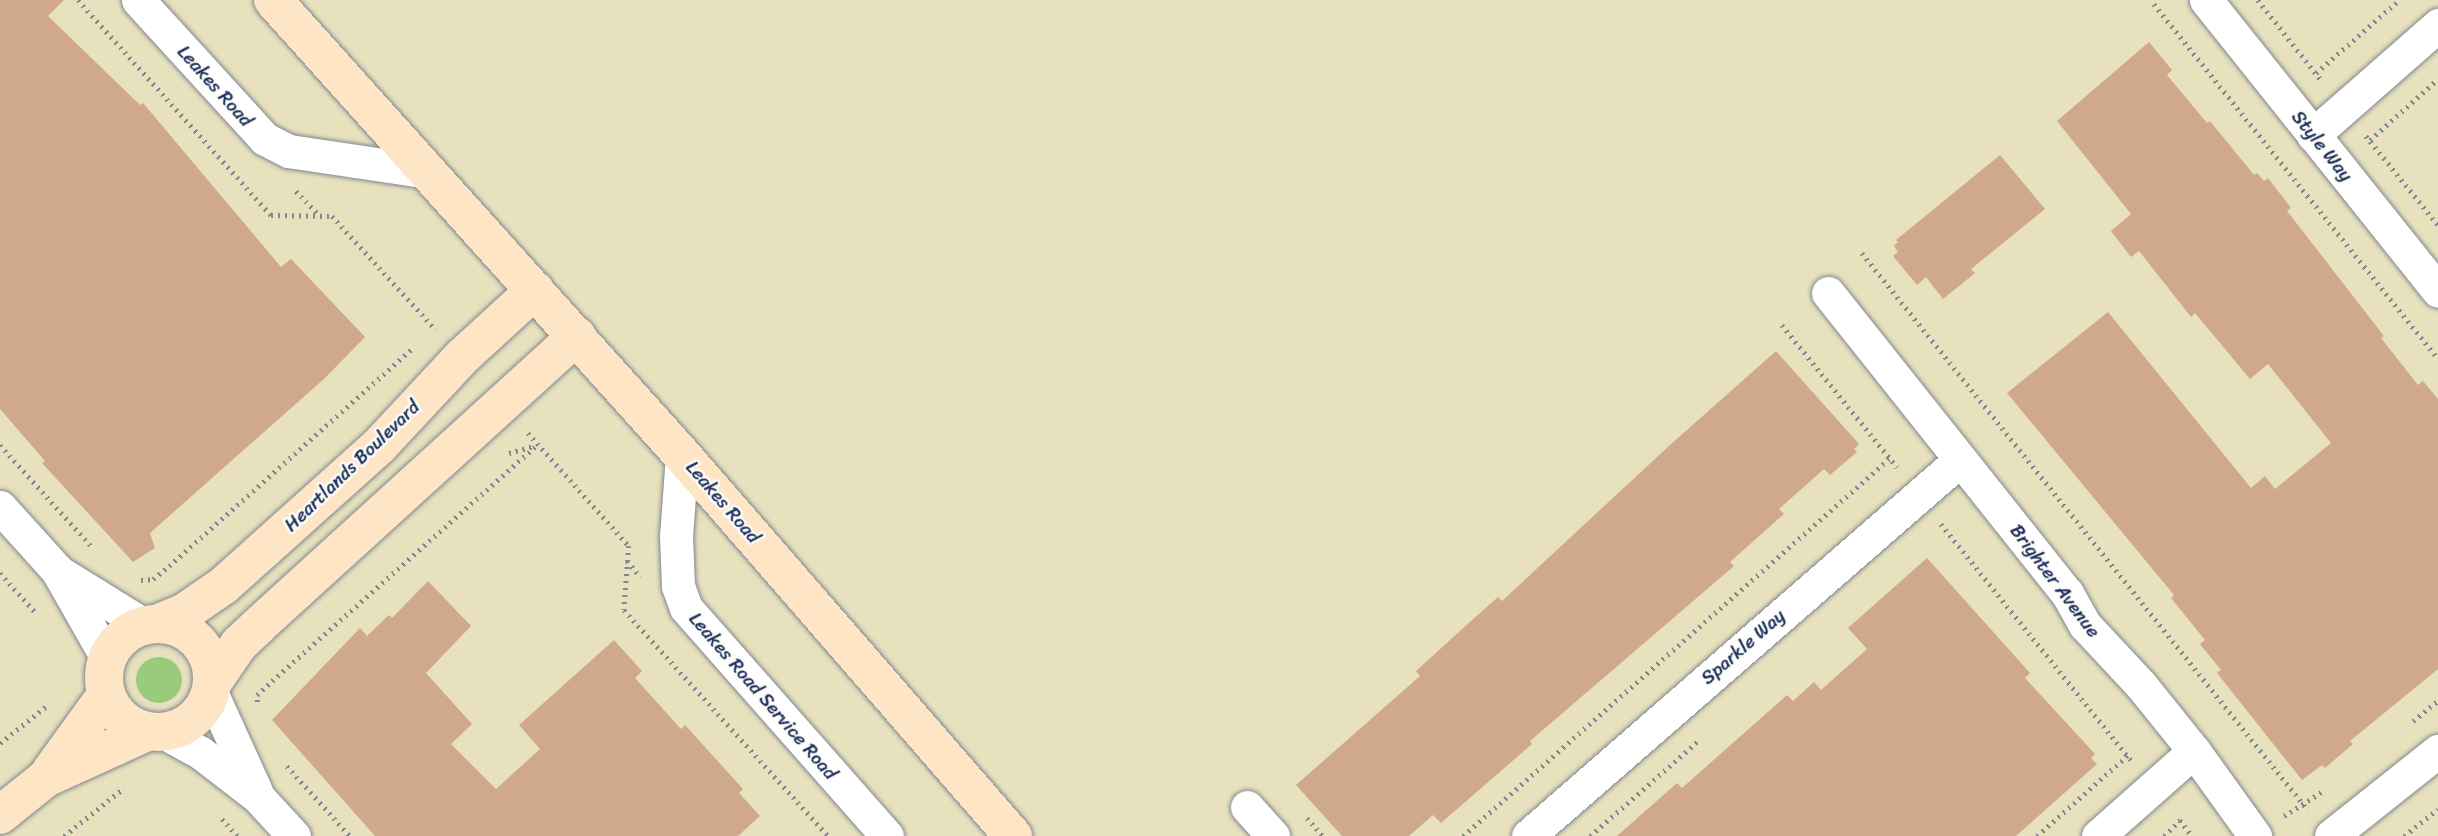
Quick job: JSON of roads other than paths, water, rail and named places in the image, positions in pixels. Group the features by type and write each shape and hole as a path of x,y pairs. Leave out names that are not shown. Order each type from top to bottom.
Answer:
{"street":[{"name":"Leakes Road","path":"138,0 265,139 289,150 429,172"},
{"name":"Leakes Road","path":"273,0 577,336 1013,836"},
{"name":"Style Way","path":"2206,0 2438,291"},
{"path":"2313,135 2438,25"},
{"name":"Heartlands Boulevard","path":"151,625 185,612 223,586 379,446 462,357 535,290"},
{"name":"Brighter Avenue","path":"1828,293 2067,593 2085,625 2141,685 2194,751 2267,828"},
{"path":"46,778 156,732 182,727 197,717 239,644 577,336"},
{"name":"Leakes Road Service Road","path":"682,455 676,536 678,586 686,608 887,836"},
{"name":"Sparkle Way","path":"1528,836 1919,493 1961,460"},
{"path":"0,507 57,570 107,658"},
{"path":"57,570 151,625 179,628 197,640 210,659 212,687 258,797"},
{"path":"151,625 125,635 107,658 103,677 106,695 115,712 129,725 156,732 201,753 258,797 294,836"},
{"path":"0,815 46,778 106,695"},
{"path":"2098,836 2194,751"},
{"path":"2323,828 2438,751"},
{"path":"1247,807 1273,836"}]}
